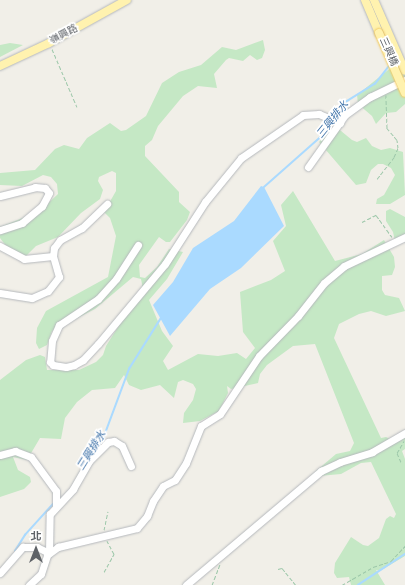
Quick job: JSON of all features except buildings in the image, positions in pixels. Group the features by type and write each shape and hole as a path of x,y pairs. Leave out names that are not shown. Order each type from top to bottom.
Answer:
{"main road":[{"name":"嶺興路","path":"0,66 49,43 127,0"},
{"path":"365,0 384,32"},
{"path":"374,0 384,32"},
{"name":"三興橋","path":"384,32 405,71"},
{"name":"三興橋","path":"384,32 405,93"}],"lane":[{"path":"308,167 340,123 351,111 385,90 405,80"},
{"path":"138,245 116,279 98,298 59,325 52,341 50,362 52,365 66,367 83,360 98,344 165,264 205,202 241,158 303,115 319,114 340,123"},
{"path":"0,196 35,187 45,188 49,193 42,206 27,219 0,230"},
{"path":"0,293 32,298 48,291 59,277 53,256 54,248 60,240 82,228 107,204"},
{"path":"49,553 58,547 105,534 137,528 147,516 153,501 163,486 174,480 186,463 201,426 220,414 259,356 298,316 324,283 344,266 405,237"},
{"path":"0,246 24,259 53,256"},
{"path":"186,585 321,471 340,462 372,452 405,433"},
{"path":"29,585 40,574 49,553 50,514 56,505 73,490 89,461 108,442 118,442 122,446 130,466"},
{"path":"0,455 15,451 31,457 56,491 56,505"},
{"path":"0,573 23,547 37,546 49,553"}],"path":[{"path":"49,43 77,107"},
{"path":"377,179 394,157 398,148 397,140 387,128 388,104 385,90"},
{"path":"362,222 376,215 394,241"},
{"path":"400,462 398,448 405,440"},
{"path":"104,572 114,554 105,534 104,526 108,511"},
{"path":"342,585 373,567 391,561 405,546"},
{"path":"212,585 224,552"},
{"path":"278,569 282,568 296,585"}],"green space":[{"path":"263,40 265,50 262,58 257,60 250,55 243,61 229,58 226,60 214,74 217,88 198,86 183,96 158,126 152,140 145,146 145,156 179,192 179,202 190,212 187,220 170,242 166,242 159,237 139,265 140,277 145,278 157,267 169,249 183,252 167,279 149,300 162,331 173,346 163,361 168,370 198,354 218,356 237,353 246,359 255,348 243,332 240,292 271,280 285,271 273,241 286,226 281,205 293,191 335,261 362,254 384,240 394,257 395,267 392,275 382,276 382,290 385,295 399,298 405,311 386,316 371,311 359,314 339,324 334,338 381,438 386,437 394,441 405,432 405,449 402,451 405,459 405,556 380,571 376,570 385,585 351,585 349,577 337,578 334,573 335,563 351,537 363,545 368,546 379,538 386,519 390,516 394,518 396,514 371,462 361,463 341,474 319,476 316,471 336,454 350,451 354,443 315,344 293,346 267,365 260,374 258,383 231,389 227,386 228,393 219,411 200,421 183,423 184,413 193,400 196,389 193,384 183,380 178,382 174,398 160,385 141,390 129,385 124,375 115,388 92,390 77,402 65,418 61,439 40,438 27,460 13,457 18,470 30,477 31,482 24,489 0,497 0,380 26,360 40,355 45,357 47,370 79,370 96,362 103,355 106,346 142,289 142,284 141,279 133,277 95,309 52,331 47,345 39,349 36,343 37,328 46,311 108,277 116,236 110,218 104,212 116,191 116,173 112,171 99,177 98,181 103,190 100,199 81,213 58,237 36,246 26,256 10,251 0,238 0,227 40,211 58,194 57,184 51,177 43,175 22,186 0,185 0,173 35,170 55,149 64,145 79,149 87,138 110,123 121,131 126,130 146,116 162,83 179,72 201,65 222,47 236,50"},
{"path":"10,43 23,45 0,57 0,45"},
{"path":"405,61 405,104 396,112 386,113 376,124 372,116 358,104 357,95 393,66"},
{"path":"335,126 352,140 357,142 366,138 372,146 381,150 390,148 403,152 405,195 390,204 376,204 377,199 384,195 395,175 391,168 383,164 378,164 371,170 366,183 356,185 319,142"},
{"path":"390,209 405,217 405,238 395,241 393,232 386,221 386,211"}],"water":[{"path":"261,186 264,187 284,226 241,268 210,289 170,336 153,305 173,282 193,248 234,221"}],"waterway":[{"name":"三興排水","path":"335,117 344,103 375,84 389,66"},
{"name":"三興排水","path":"264,187 323,135 332,122"},
{"name":"三興排水","path":"82,467 103,439 129,369 161,318"},
{"name":"三興排水","path":"15,551 25,535 53,504"},
{"path":"358,585 405,554"}]}
